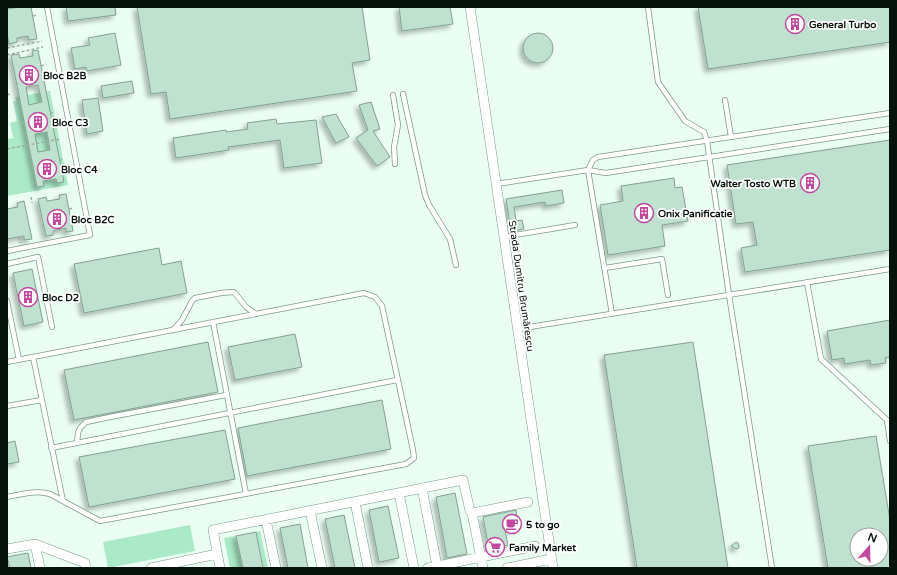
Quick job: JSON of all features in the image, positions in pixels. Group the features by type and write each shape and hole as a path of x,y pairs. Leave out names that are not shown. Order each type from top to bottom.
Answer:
{"street":[{"name":"Strada Dumitru Brumărescu","path":"470,7 552,563"},
{"path":"220,568 213,530 463,480 470,511 472,513 483,568"},
{"path":"422,488 437,566"},
{"path":"399,493 414,568"},
{"path":"355,502 368,568"},
{"path":"472,513 528,502"},
{"path":"310,511 322,568"},
{"path":"266,520 276,568"},
{"path":"7,549 35,544 85,563 86,568"},
{"path":"35,544 40,568"},
{"path":"428,568 535,546"},
{"path":"151,568 217,554"},
{"path":"507,568 552,563"}],"lane":[{"path":"7,251 90,235 47,7"},
{"path":"648,7 658,82 685,121 704,132 707,141 772,568"},
{"path":"403,94 425,195 429,205 450,239 456,266"},
{"path":"393,95 398,125 394,147 395,164"},
{"path":"725,100 731,137"},
{"path":"612,314 588,170 594,160 598,157 890,113"},
{"path":"496,184 588,170 606,173 890,129"},
{"path":"504,237 575,225"},
{"path":"7,264 38,258 52,326"},
{"path":"605,268 662,259 668,295"},
{"path":"517,329 890,269"},
{"path":"807,282 821,359 887,420 890,441"},
{"path":"173,330 182,320 192,301 199,297 233,292 248,309 256,314"},
{"path":"7,362 364,293 375,297 382,306 397,380 414,450 414,458 406,464 100,521 44,492 33,492 7,497"},
{"path":"7,301 19,360"},
{"path":"213,322 246,494"},
{"path":"33,357 62,501"},
{"path":"51,448 397,380"},
{"path":"77,443 80,428 86,422 226,395"},
{"path":"7,406 42,400"}],"path":[{"path":"32,16 37,15"},
{"path":"7,48 42,41"},
{"path":"7,54 43,47"},
{"path":"41,66 46,64"},
{"path":"50,113 55,112"},
{"path":"7,149 60,139"},
{"path":"59,160 64,159"},
{"path":"30,196 32,203"},
{"path":"69,209 73,208"}],"green space":[{"path":"50,91 68,185 7,196 7,139 13,138 10,123 17,121 13,101 16,101 15,97","holes":["47,97 55,135 48,136 47,132 35,134 35,139 28,140 20,102 28,101 29,105 42,102 41,98","56,144 64,182 57,183 56,179 43,181 44,186 37,187 29,149 37,148 38,152 51,150"]},
{"path":"190,525 195,551 108,568 103,542"},
{"path":"260,531 268,568 263,568 256,532"},
{"path":"236,536 243,568 230,568 224,538"}],"building":[{"path":"31,7 37,39 29,40 28,36 17,38 17,42 9,44 7,33 7,9"},
{"path":"66,7 115,7 116,15 68,21"},
{"path":"137,7 362,7 370,60 352,63 357,91 170,119 166,92 151,94"},
{"path":"399,7 450,7 453,24 402,31"},
{"name":"General Turbo","path":"698,7 890,7 890,42 708,69"},
{"path":"115,33 121,65 87,71 86,67 75,69 71,48 90,45 88,38"},
{"path":"538,33 549,37 553,48 549,59 538,63 527,59 523,48 527,37"},
{"path":"38,50 64,182 57,183 56,179 43,181 44,186 37,187 11,55 19,54 20,58 33,56 32,51","holes":["38,85 42,102 29,105 26,87","47,132 50,150 38,152 35,134"]},
{"path":"132,81 134,93 103,98 101,86"},
{"path":"98,98 103,131 87,134 82,100"},
{"path":"371,102 380,129 373,131 390,157 377,166 356,138 368,130 359,105"},
{"path":"336,114 349,137 336,143 322,117"},
{"path":"276,119 277,124 316,120 322,163 284,168 280,140 228,147 229,150 176,158 173,138 226,130 226,132 248,129 247,123"},
{"name":"Walter Tosto WTB","path":"890,140 890,250 745,272 741,248 757,245 753,222 736,224 727,165"},
{"name":"Onix Panificatie","path":"674,178 675,188 682,187 688,221 662,225 665,246 608,255 600,205 623,201 621,186"},
{"path":"562,190 564,203 546,206 545,202 514,207 516,221 522,220 524,229 511,231 506,199"},
{"name":"Bloc B2C","path":"66,194 73,231 66,232 66,228 53,231 53,235 46,236 38,199 46,197 47,201 60,199 59,195"},
{"path":"24,201 32,239 24,240 24,236 7,239 7,209 18,207 17,203"},
{"path":"159,248 162,265 181,261 187,293 84,313 74,264"},
{"name":"Bloc D2","path":"32,269 43,322 24,326 13,273"},
{"path":"890,320 890,357 885,358 886,363 871,365 870,360 845,364 844,358 832,360 827,331"},
{"path":"295,334 302,367 235,380 228,347"},
{"path":"208,342 218,392 74,420 64,370"},
{"path":"693,342 728,568 637,568 604,355"},
{"path":"382,400 391,449 247,476 238,428"},
{"path":"225,430 235,479 89,507 79,457"},
{"path":"876,436 890,520 890,568 828,568 808,446"},
{"path":"15,441 19,462 7,464 7,443"},
{"path":"455,493 467,554 447,558 436,497"},
{"path":"388,506 399,558 379,562 369,510"},
{"path":"516,510 519,528 505,531 508,545 489,549 483,517"},
{"path":"344,515 355,568 335,568 325,519"},
{"path":"300,524 308,568 288,568 280,528"},
{"path":"256,532 263,568 243,568 236,536"},
{"path":"736,542 738,543 739,548 736,549 731,546"},
{"path":"28,553 31,568 10,568 7,557"}],"place":[{"name":"General Turbo","path":"795,24"},
{"name":"Bloc B2B","path":"29,75"},
{"name":"Bloc C3","path":"38,122"},
{"name":"Bloc C4","path":"47,169"},
{"name":"Walter Tosto WTB","path":"810,183"},
{"name":"Onix Panificatie","path":"644,213"},
{"name":"Bloc B2C","path":"57,219"},
{"name":"Bloc D2","path":"28,297"},
{"name":"5 to go","path":"512,524"},
{"name":"Family Market","path":"495,547"}]}
